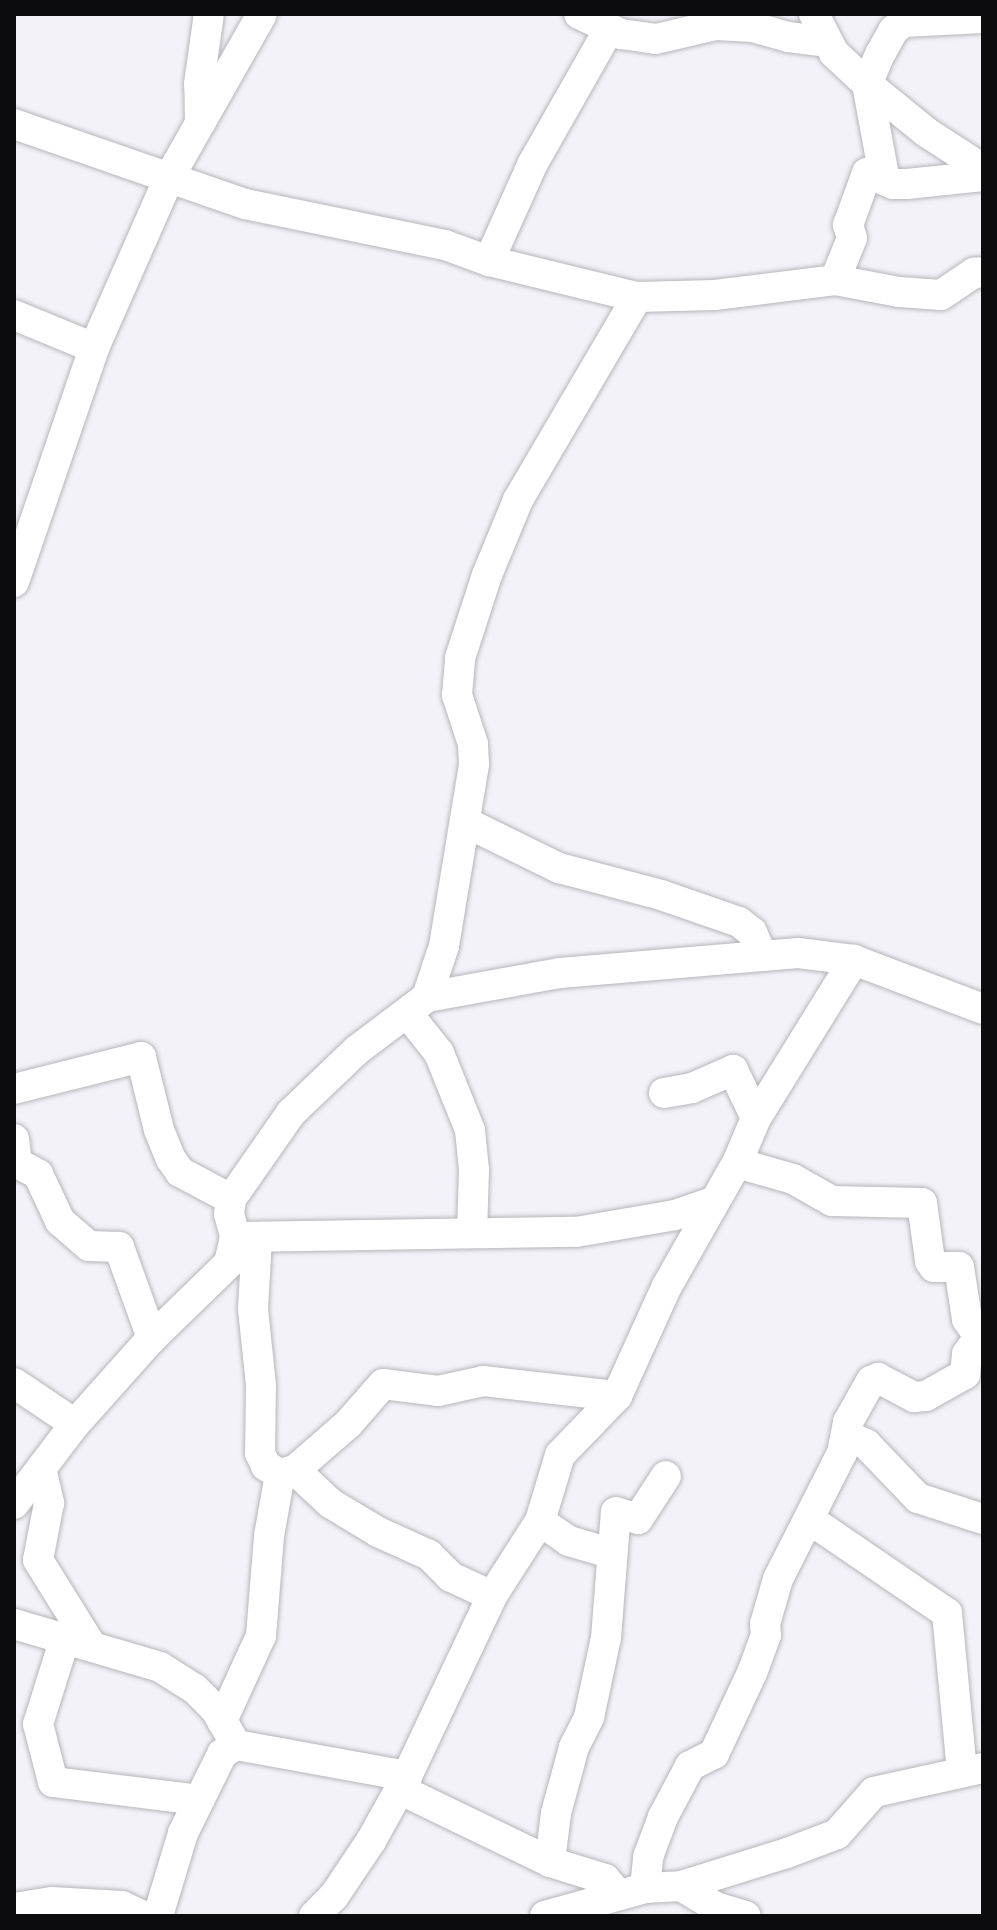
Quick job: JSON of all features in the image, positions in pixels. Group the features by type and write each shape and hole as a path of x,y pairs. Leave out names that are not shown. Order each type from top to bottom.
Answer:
{"street":[{"path":"200,125 199,84 209,14"},
{"path":"14,582 94,348 170,176 262,14"},
{"path":"579,14 609,29 659,40 716,25 739,26 827,42"},
{"path":"814,14 827,42 867,84 926,132 983,169"},
{"path":"867,173 884,176 867,84 893,31 903,22 983,18"},
{"path":"489,261 533,163 609,29"},
{"path":"14,124 245,204 445,245 489,261 637,297 715,295 835,280 899,292 941,295 974,273 983,272"},
{"path":"867,173 893,184 983,176"},
{"path":"835,280 852,238 848,225 867,173"},
{"path":"472,1232 470,1130 417,1005 444,946 474,764 473,744 457,695 460,658 487,575 518,500 637,297"},
{"path":"14,315 94,348"},
{"path":"465,822 559,868 661,895 739,922 752,932 762,956"},
{"path":"492,1596 451,1577 429,1555 378,1532 287,1472 266,1466 260,1453 261,1385 246,1238 229,1214 231,1199 291,1113 357,1050 417,1005 560,973 798,953 854,960 983,1009"},
{"path":"314,1916 334,1896 371,1841 403,1783 492,1596 540,1521 560,1455 617,1396 667,1286 737,1163 756,1118 854,960"},
{"path":"14,1089 141,1057 159,1130 171,1159 180,1172 231,1199"},
{"path":"664,1093 692,1088 733,1070 756,1118"},
{"path":"14,1139 17,1163 38,1174 60,1221 89,1246 119,1247 152,1338"},
{"path":"632,1891 663,1817 690,1766 714,1754 762,1649 765,1624 778,1579 842,1453 848,1422 873,1378 914,1397 926,1396 965,1374 967,1354 981,1334 967,1319 959,1267 934,1267 930,1261 922,1203 832,1201 793,1179 737,1163"},
{"path":"246,1238 576,1232 675,1215 713,1202"},
{"path":"14,1504 42,1472 75,1424 152,1338 229,1263 246,1238"},
{"path":"158,1916 183,1833 222,1754 261,1636 269,1536 287,1472 348,1424 383,1384 438,1391 483,1381 617,1396"},
{"path":"14,1383 37,1395 75,1424"},
{"path":"846,1435 866,1444 918,1498 983,1519"},
{"path":"42,1472 49,1503 38,1560 78,1642"},
{"path":"550,1862 556,1813 574,1747 589,1717 606,1638 610,1553 616,1512 638,1519 666,1476"},
{"path":"556,1914 632,1891 681,1886 837,1834 874,1792 973,1770 947,1613 809,1519"},
{"path":"540,1521 569,1541 610,1553"},
{"path":"14,1624 160,1667 195,1689 229,1733 403,1783 550,1862 632,1891"},
{"path":"78,1642 38,1724 53,1782 199,1800"},
{"path":"681,1886 716,1907 746,1916"},
{"path":"14,1908 52,1902 122,1906 143,1916"}]}
